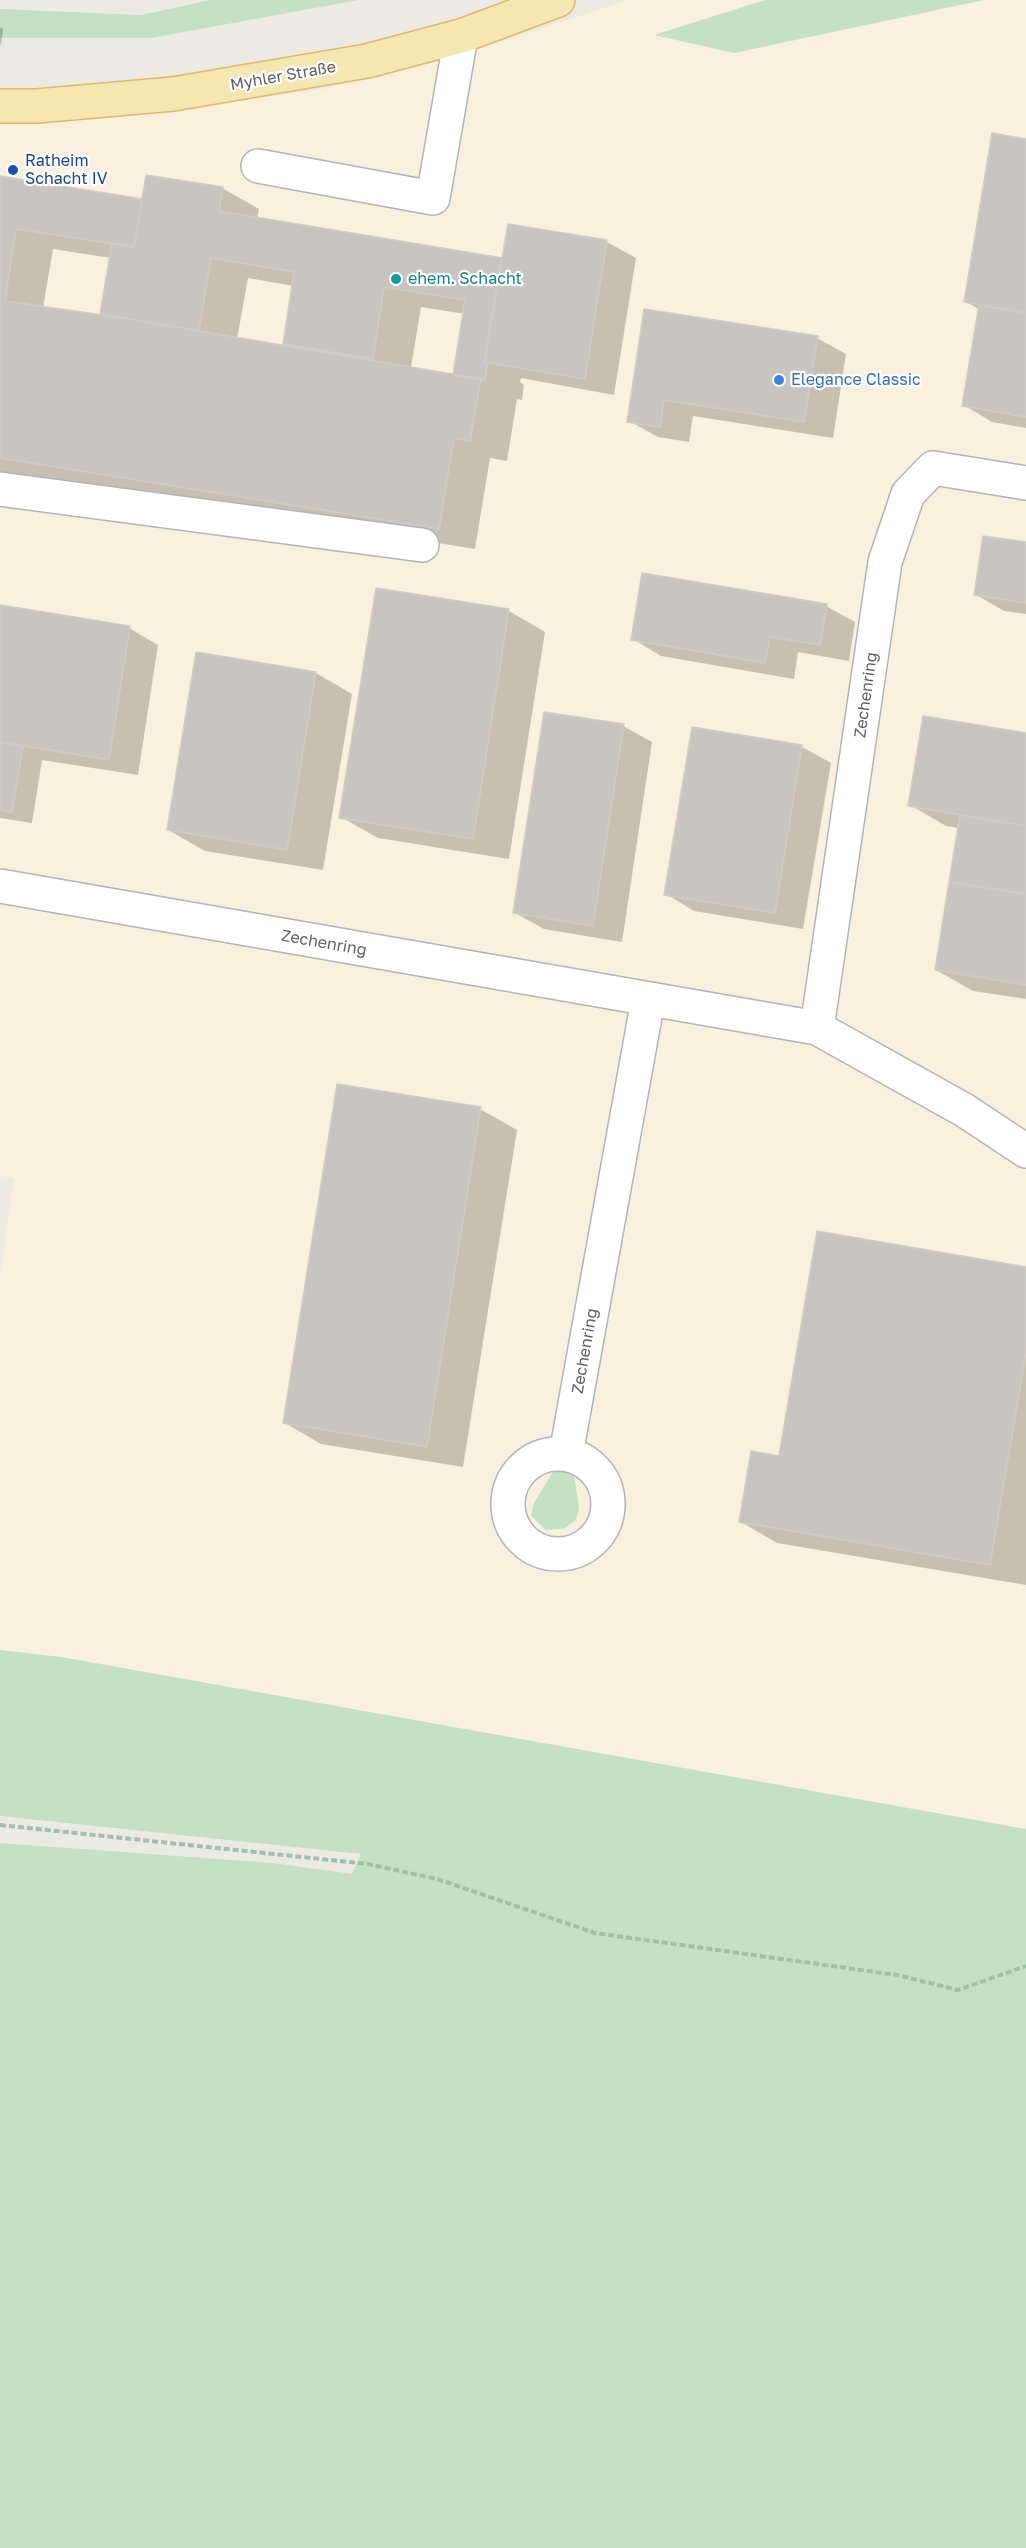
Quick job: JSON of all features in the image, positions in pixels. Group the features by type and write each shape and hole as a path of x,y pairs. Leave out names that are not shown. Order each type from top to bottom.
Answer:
{"main road":[{"name":"Myhler Straße","path":"0,106 37,106 173,94 367,61 461,36 558,0"}],"street":[{"path":"258,166 433,198 461,36"},
{"name":"Zechenring","path":"817,1028 885,562 908,494 933,468 1026,483"},
{"path":"0,489 422,545"},
{"name":"Zechenring","path":"0,886 817,1028 964,1110 1026,1151"},
{"name":"Zechenring","path":"566,1454 648,1000"}],"path":[{"path":"0,1825 368,1864 437,1879 595,1933 897,1975 958,1990 1026,1966"}],"shaded area":[{"path":"628,0 1026,0 1026,1830 61,1657 0,1650 0,1277 14,1178 0,1176 0,123 164,110 318,90 467,53"}],"green space":[{"path":"211,0 359,0 151,38 0,38 0,9 141,15"},
{"path":"765,0 984,0 734,53 654,35"},
{"path":"559,1462 573,1467 579,1509 576,1520 564,1529 546,1530 531,1516 534,1503"},
{"path":"0,1650 61,1657 1026,1829 1026,2548 0,2548 0,1843 273,1863 352,1874 361,1854 0,1816"}],"building":[{"path":"992,133 1026,139 1026,313 964,302"},
{"name":"ehem. Schacht","path":"146,175 223,187 219,211 502,258 484,362 488,362 485,380 453,375 465,300 384,287 373,359 283,344 294,272 211,258 199,331 100,314 112,243 134,247"},
{"path":"0,176 142,199 134,247 16,229 5,301 123,318 481,379 470,441 454,438 439,529 0,458"},
{"path":"508,224 607,240 585,379 484,362"},
{"path":"979,305 1026,313 1026,417 962,406"},
{"path":"644,309 818,336 804,422 664,400 660,427 627,422"},
{"path":"983,536 1026,542 1026,603 974,595"},
{"path":"642,573 827,604 820,645 770,637 765,663 631,640"},
{"path":"376,588 509,609 473,839 339,818"},
{"path":"0,605 130,626 109,760 0,742"},
{"path":"196,652 316,672 287,850 167,830"},
{"path":"544,712 624,724 593,926 513,913"},
{"path":"923,716 1026,733 1026,826 908,806"},
{"path":"692,727 802,745 775,913 664,895"},
{"path":"0,742 23,746 12,812 0,810"},
{"path":"960,815 1026,826 1026,894 949,882"},
{"path":"949,882 1026,894 1026,985 935,970"},
{"path":"337,1084 481,1107 427,1447 283,1423"},
{"path":"817,1231 1026,1267 1026,1352 990,1565 739,1522 751,1451 779,1456"}],"place":[{"name":"Ratheim Schacht IV","path":"13,170"},
{"name":"ehem. Schacht","path":"396,279"},
{"name":"Elegance Classic","path":"779,380"}]}
